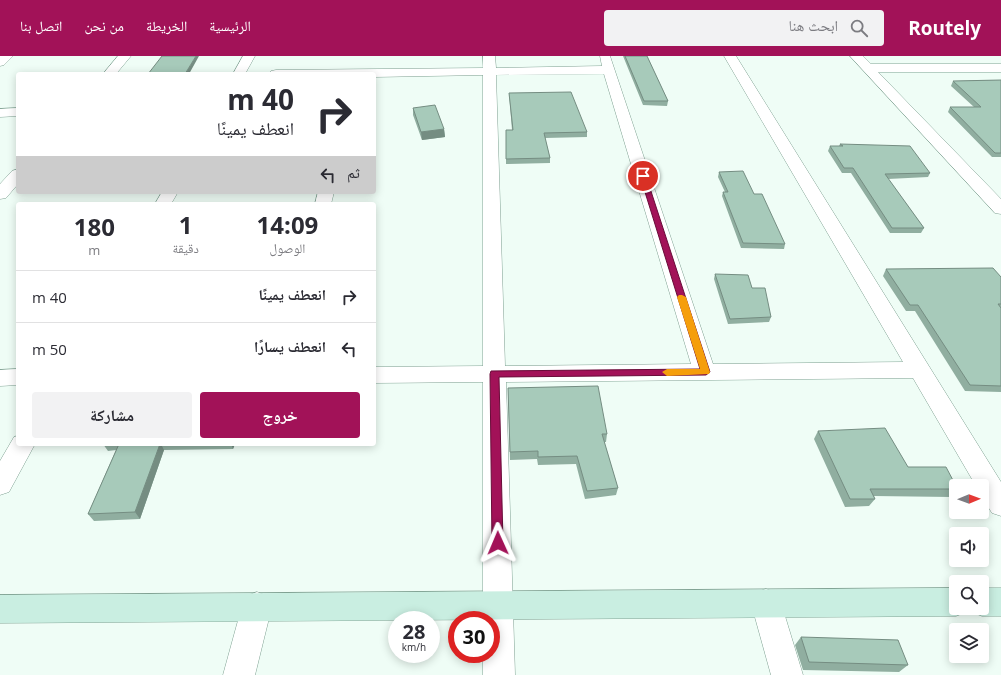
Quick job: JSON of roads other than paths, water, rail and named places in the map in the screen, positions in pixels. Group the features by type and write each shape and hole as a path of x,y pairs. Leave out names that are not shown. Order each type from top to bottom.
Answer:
{"street":[{"path":"0,62 7,56"},
{"path":"111,72 126,56"},
{"path":"240,72 249,56"},
{"path":"730,56 1001,505"},
{"path":"856,56 1001,209"},
{"path":"993,56 1001,62"},
{"path":"319,72 489,64 607,63 706,372"},
{"path":"489,64 499,675"},
{"path":"867,68 1001,68"},
{"path":"0,112 16,112"},
{"path":"0,194 16,176"},
{"path":"376,375 920,370"},
{"path":"0,378 16,378"},
{"path":"0,484 22,446"},
{"path":"0,609 949,602"},
{"path":"989,602 1001,602"},
{"path":"766,603 787,675"},
{"path":"239,675 257,606"}]}
